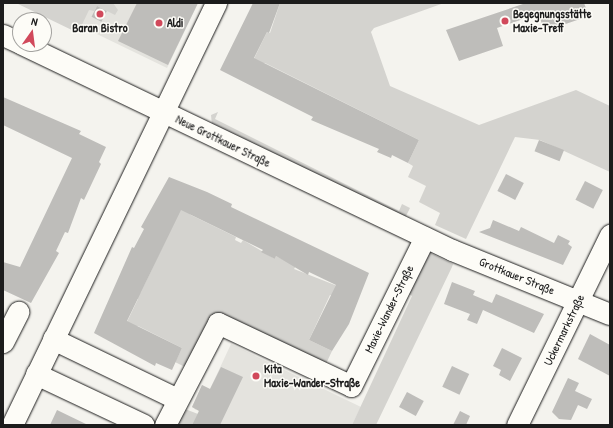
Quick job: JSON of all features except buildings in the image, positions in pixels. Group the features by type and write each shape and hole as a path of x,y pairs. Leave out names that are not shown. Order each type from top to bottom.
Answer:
{"street":[{"path":"12,425 216,3"},
{"name":"Neue Grottkauer Straße","path":"3,35 12,40"},
{"name":"Neue Grottkauer Straße","path":"38,52 425,238"},
{"name":"Uckermarkstraße","path":"517,425 610,235"},
{"name":"Grottkauer Straße","path":"425,238 610,314"},
{"name":"Maxie-Wander-Straße","path":"165,425 218,323 351,386 425,238"},
{"path":"3,342 18,312"},
{"path":"53,339 178,399"},
{"path":"36,374 144,425"}],"shaded area":[{"path":"16,3 113,3 118,10 115,15 97,6 94,11 89,10 78,33 52,20 52,12 35,12"},
{"path":"33,3 198,3 167,68"},
{"path":"280,3 444,3 374,28 371,32 390,86 479,125 576,90 610,106 610,172 540,140 515,137 466,239 435,225 440,213 419,202 426,186 408,177 413,166 408,163 419,140 265,63 252,63 267,32 270,33"},
{"path":"218,112 215,119 399,211 402,204 410,208 405,218 212,125 211,115"},
{"path":"182,206 191,215 236,237 235,240 241,243 243,240 275,259 276,256 296,266 294,269 340,287 335,297 330,295 309,340 332,351 324,368 215,316 189,369 175,362 182,348 138,326 125,326 138,299 136,298 141,292"},
{"path":"424,250 453,264 452,267 376,425 352,425 412,296 404,290"},
{"name":"Kita Maxie-Wander-Straße","path":"231,344 361,407 352,425 192,425 204,400 196,410 192,407 202,385 210,389"},
{"path":"185,409 198,414 192,425 177,425"}],"place":[{"name":"Baran Bistro","path":"100,14"},
{"name":"Begegnungsstätte Maxie-Treff","path":"505,21"},
{"name":"Aldi","path":"159,23"},
{"name":"Kita Maxie-Wander-Straße","path":"256,376"}]}
